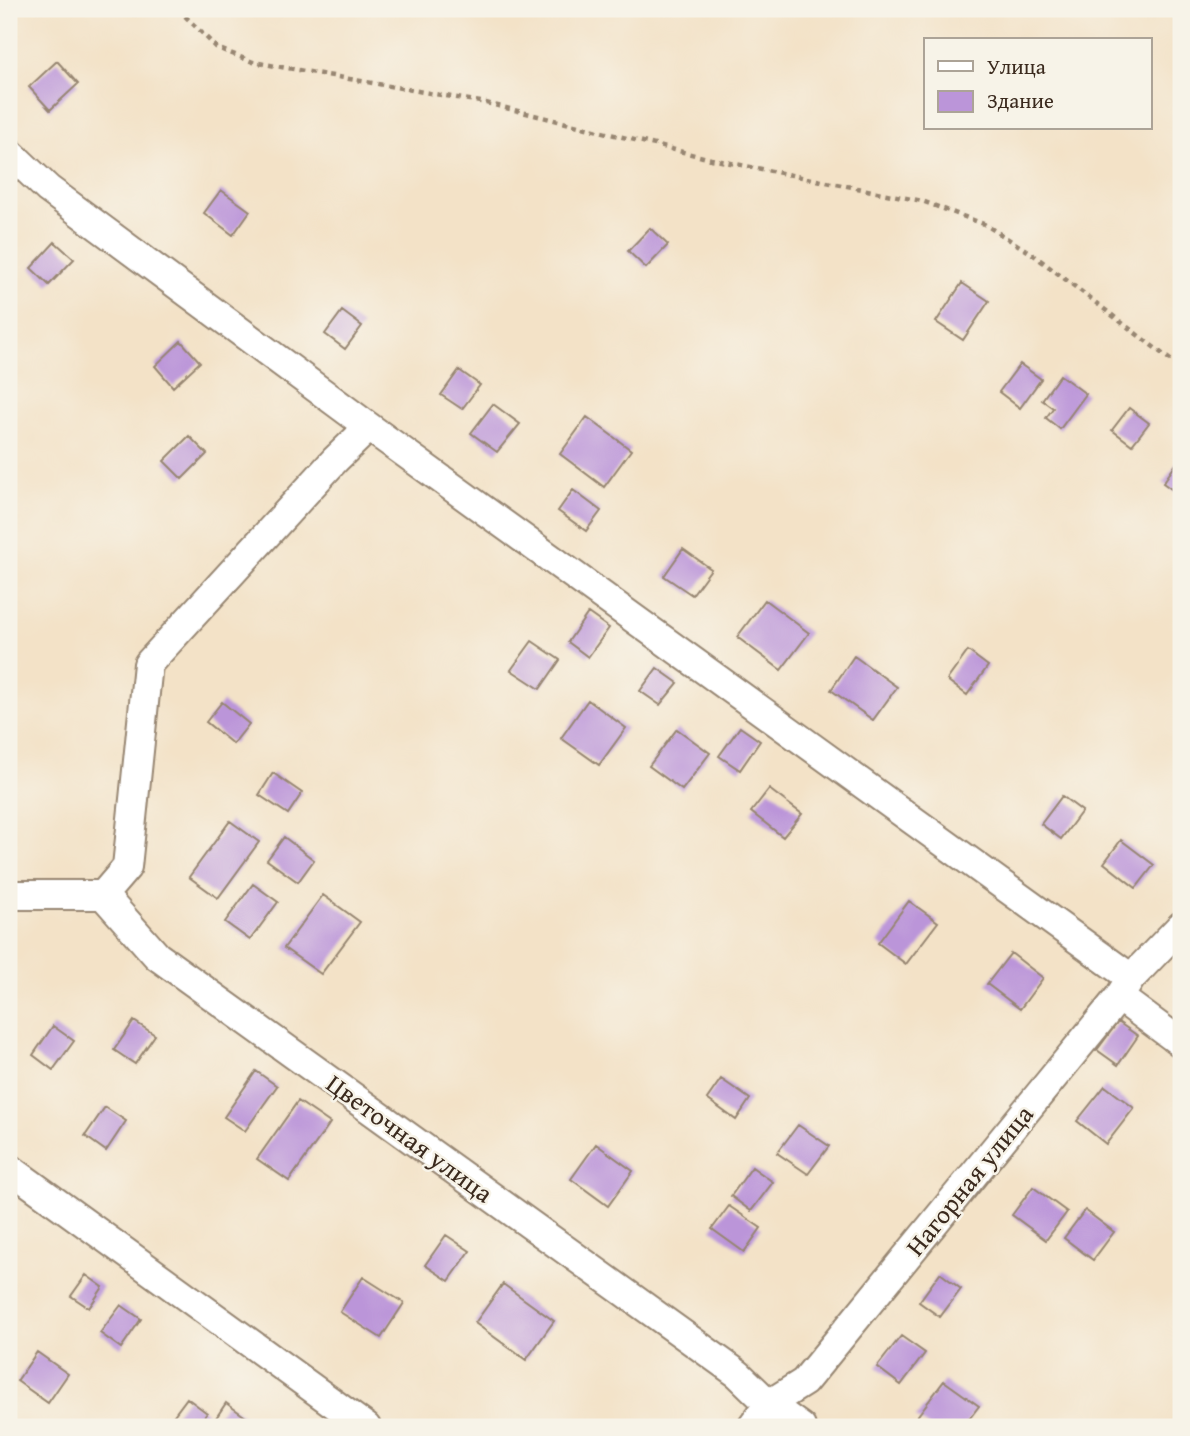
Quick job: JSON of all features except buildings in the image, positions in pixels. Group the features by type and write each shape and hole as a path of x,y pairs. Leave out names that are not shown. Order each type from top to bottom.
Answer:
{"street":[{"path":"9,152 48,189 1125,988 1181,1043"},
{"path":"9,895 103,895 127,867 148,664 369,427"},
{"name":"Цветочная улица","path":"103,895 157,957 738,1374 769,1404 801,1427"},
{"name":"Нагорная улица","path":"752,1427 769,1404 804,1382 1125,988 1181,926"},
{"path":"9,1168 366,1427"}],"path":[{"path":"178,9 218,48 254,62 486,103 711,159 922,201 984,223 1031,253 1181,368"}]}
